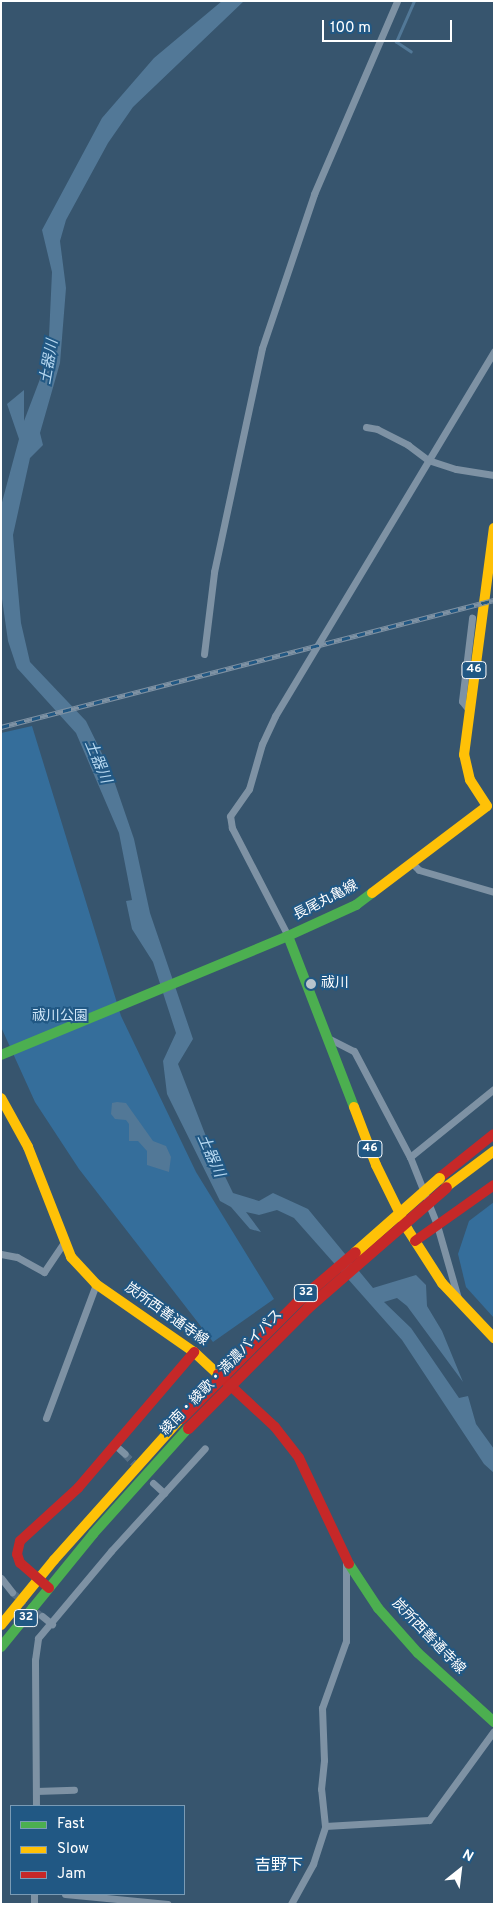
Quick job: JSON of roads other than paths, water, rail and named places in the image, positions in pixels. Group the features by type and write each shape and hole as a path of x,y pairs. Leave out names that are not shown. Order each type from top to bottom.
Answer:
{"main road":[{"name":"長尾丸亀線","path":"494,528 464,755 467,772 474,789 491,803 413,864 356,904 288,936 376,1165 415,1241 442,1283 494,1338"},
{"path":"1,1055 288,936"},
{"name":"炭所西善通寺線","path":"1,1098 28,1147 71,1256 96,1284 194,1352 288,1443 311,1480 346,1559 378,1608 418,1653 494,1722"},
{"name":"綾南・綾歌・満濃バイパス","path":"1,1647 49,1588 188,1428 307,1308 494,1134"},
{"name":"綾南・綾歌・満濃バイパス","path":"1,1625 38,1580 181,1418 300,1299 442,1182 494,1151"},
{"path":"415,1241 494,1185"},
{"path":"49,1588 20,1563 17,1554 20,1541 56,1510 115,1445 194,1352"}],"street":[{"path":"204,654 214,572 262,348 314,194 397,1"},
{"path":"288,936 232,828 230,816 249,789 262,744 275,716 494,351"},
{"path":"366,427 377,429 408,445 428,460 456,469 494,474"},
{"path":"469,710 462,701 472,618"},
{"path":"413,864 419,870 494,892"},
{"path":"326,1037 354,1051 410,1157 437,1225 460,1303"},
{"path":"410,1157 494,1089"},
{"path":"1,1254 17,1257 44,1272 64,1242"},
{"path":"31,1265 35,1258"},
{"path":"46,1418 96,1284"},
{"path":"115,1445 125,1454"},
{"path":"36,1805 36,1646 38,1638 205,1448"},
{"path":"153,1483 164,1493"},
{"path":"291,1904 313,1864 325,1826 321,1790 324,1760 322,1708 346,1641 346,1559"},
{"path":"1,1578 12,1592"},
{"path":"42,1616 52,1624"},
{"path":"325,1826 429,1820 494,1731"},
{"path":"36,1791 74,1790"},
{"path":"75,1895 168,1904"}],"water":[{"name":"土器川","path":"222,1 244,1 133,107 108,143 66,220 60,241 66,288 60,363 40,433 43,445 30,458 13,535 21,623 30,662 86,721 111,772 134,839 150,913 193,1039 178,1064 207,1139 233,1193 259,1201 273,1193 308,1209 373,1288 416,1275 426,1285 427,1306 442,1331 463,1382 407,1306 397,1298 384,1302 411,1328 459,1398 468,1396 476,1424 494,1449 494,1473 484,1464 402,1340 294,1218 277,1210 259,1215 246,1212 261,1232 250,1229 231,1207 220,1201 167,1094 163,1061 176,1033 153,962 132,929 126,901 132,900 119,833 76,733 17,668 8,641 1,592 1,506 19,439 7,404 24,390 24,421 48,358 52,272 42,230 102,118 154,58"},
{"path":"112,1103 126,1103 153,1141 166,1146 171,1157 169,1172 147,1165 147,1151 138,1141 129,1141 129,1124 126,1120 115,1119 111,1114"}],"waterway":[{"path":"411,52 396,42 414,1"}],"tunnel":[{"path":"125,1454 139,1468"},
{"path":"12,1592 42,1616"}],"railway":[{"path":"1,727 494,600"}],"place":[{"name":"祓川","path":"311,984"}],"district":[{"name":"吉野下","path":"279,1866"}],"park label":[{"name":"祓川公園","path":"60,1017"}]}
